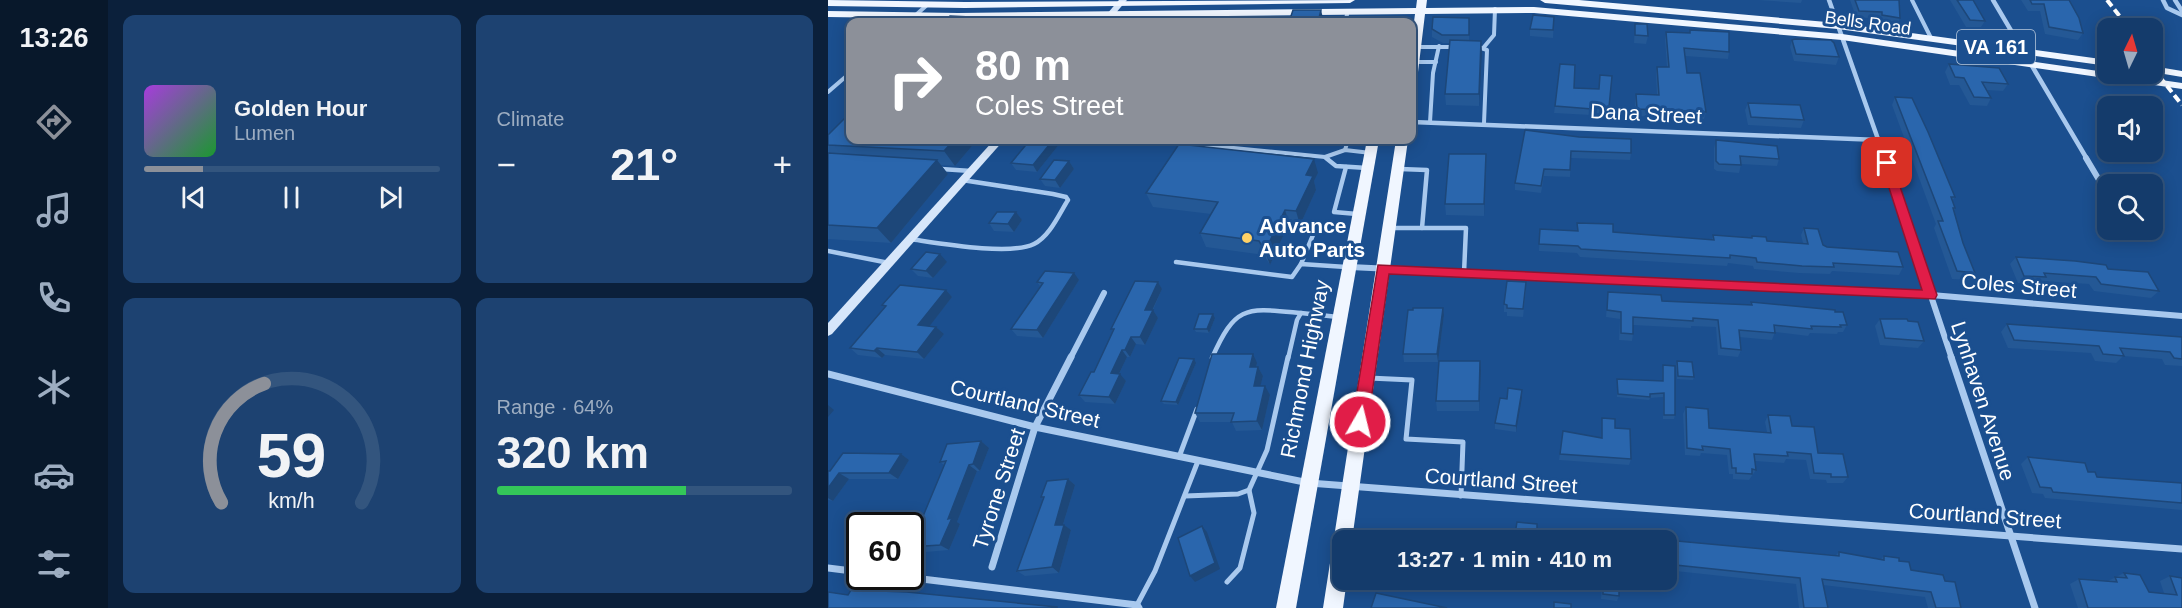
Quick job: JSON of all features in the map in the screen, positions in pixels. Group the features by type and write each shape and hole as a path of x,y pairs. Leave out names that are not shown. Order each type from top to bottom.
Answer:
{"main road":[{"name":"Bells Road","path":"1542,0 1842,37 2182,86"},
{"name":"Bells Road","path":"828,3 1261,1 1634,13 1838,26 2097,61"},
{"name":"Bells Road","path":"1188,18 1349,5"},
{"path":"1416,39 1421,5"},
{"name":"Bells Road","path":"828,15 891,18"},
{"path":"2163,71 2182,74"},
{"path":"1344,530 1401,144"},
{"name":"Richmond Highway","path":"1286,608 1371,153"},
{"path":"1333,608 1335,590"}],"street":[{"name":"Lynhaven Avenue","path":"1829,0 1879,140 2035,608"},
{"path":"1993,0 2097,176"},
{"path":"2163,0 2168,8 2182,15"},
{"path":"2175,0 2182,11"},
{"path":"1109,18 1122,2"},
{"name":"Dana Street","path":"1416,122 1879,140"},
{"path":"828,331 995,144"},
{"name":"Coles Street","path":"1349,267 1931,295 2182,316"},
{"name":"Tyrone Street","path":"992,567 1035,427 1104,293"},
{"name":"Courtland Street","path":"828,374 1035,427 1309,483 1350,488 2182,549"},
{"path":"828,568 846,570"},
{"path":"924,579 1138,606"}],"lane":[{"path":"1912,0 1931,38"},
{"path":"913,18 923,3"},
{"path":"1484,47 1494,35 1495,9"},
{"path":"1416,46 1457,47"},
{"path":"1430,122 1439,46"},
{"path":"1475,47 1484,47"},
{"path":"1484,47 1487,50 1484,123"},
{"path":"1416,66 1436,62"},
{"path":"828,92 846,76"},
{"path":"1193,144 1325,157 1345,150 1371,153"},
{"path":"1345,150 1347,144"},
{"path":"1325,157 1336,166 1346,167 1371,153"},
{"path":"1346,167 1334,212 1359,214"},
{"path":"935,169 971,171"},
{"path":"1398,169 1427,170 1422,228"},
{"path":"910,239 976,247 1027,248 1047,233 1068,200 1066,197 1053,194 962,180"},
{"path":"1389,228 1466,228 1464,273"},
{"path":"1176,262 1292,277 1301,264 1313,235"},
{"path":"828,251 889,263"},
{"path":"1301,264 1349,267"},
{"path":"1210,363 1229,323 1237,314 1254,309 1340,317"},
{"path":"1227,582 1240,568 1254,513 1249,490 1267,450 1293,333 1301,312"},
{"path":"1366,378 1412,380 1406,439 1463,442 1461,496"},
{"path":"1179,457 1198,406"},
{"path":"1138,606 1155,571 1198,461"},
{"path":"1185,496 1238,494 1249,490"}],"building":[{"path":"1855,0 1899,0 1900,18 1882,15 1882,12 1859,11"},
{"path":"1957,0 1973,0 1985,21 1970,20"},
{"path":"2030,0 2069,0 2079,18 2083,33 2049,27 2044,4 2032,4"},
{"path":"1293,10 1321,10 1319,18 1290,18"},
{"path":"1533,15 1554,17 1553,30 1530,29"},
{"path":"950,16 993,18 948,18"},
{"path":"1433,17 1469,18 1469,35 1442,35 1432,29"},
{"path":"1635,24 1647,24 1648,36 1635,35"},
{"path":"1690,30 1729,32 1729,52 1684,48 1687,73 1700,73 1706,112 1637,109 1636,94 1659,95 1657,67 1669,67 1666,32 1690,33"},
{"path":"1450,40 1481,41 1479,94 1445,94"},
{"path":"1792,40 1831,40 1839,57 1796,54"},
{"path":"1560,64 1575,65 1574,88 1599,89 1600,75 1612,76 1609,107 1592,106 1592,109 1555,106"},
{"path":"1949,64 1999,68 2008,84 1982,82 1991,98 1974,97 1964,78 1955,77"},
{"path":"1895,97 1912,98 1928,132 1955,197 1951,197 1955,208 1953,208 1975,273 1957,271 1938,221 1943,221"},
{"path":"1748,103 1800,105 1804,120 1751,117"},
{"path":"846,117 846,144 950,144 944,151 828,145 828,135"},
{"path":"1525,130 1579,137 1631,139 1631,153 1571,151 1570,170 1544,169 1541,186 1515,183"},
{"path":"1716,140 1777,146 1779,159 1740,156 1741,165 1719,164 1716,161"},
{"path":"1027,144 1050,144 1033,165 1011,163"},
{"path":"1179,144 1314,159 1306,175 1313,176 1296,211 1285,210 1265,251 1259,241 1200,233 1218,202 1146,193"},
{"path":"828,153 937,160 877,228 828,225"},
{"path":"1449,154 1486,154 1484,204 1445,204"},
{"path":"1054,160 1069,161 1055,180 1040,179"},
{"path":"997,212 1016,212 1008,224 989,223"},
{"path":"1577,223 1613,224 1613,232 1714,240 1713,235 1752,238 1752,236 1766,237 1767,241 1808,244 1804,228 1818,229 1823,245 1827,247 1898,252 1903,267 1833,263 1834,267 1802,266 1757,262 1756,258 1730,255 1730,258 1581,249 1578,246 1539,244 1540,229 1578,231"},
{"path":"926,252 940,254 926,271 911,269"},
{"path":"2016,257 2075,261 2106,265 2108,269 2148,272 2159,291 2101,284 2096,277 2044,273 2046,277 2024,276"},
{"path":"1045,271 1074,273 1037,330 1011,329 1043,283 1037,282"},
{"path":"1135,281 1158,282 1145,310 1153,310 1140,337 1131,337 1125,350 1122,350 1111,373 1120,374 1109,397 1079,395 1091,372 1094,372 1114,329 1111,329"},
{"path":"1507,281 1526,282 1523,309 1507,308 1504,304"},
{"path":"900,285 946,290 918,325 936,327 917,352 850,348 886,306 882,305"},
{"path":"1608,292 1661,295 1662,301 1752,305 1751,302 1835,310 1835,312 1843,312 1847,325 1840,325 1841,327 1811,326 1812,329 1774,325 1775,333 1739,330 1741,350 1721,348 1718,320 1693,318 1693,321 1633,317 1633,334 1621,333 1621,312 1607,310"},
{"path":"1413,308 1443,308 1437,354 1403,354 1408,310 1413,310"},
{"path":"1199,314 1213,314 1207,329 1194,329"},
{"path":"1880,319 1907,319 1918,322 1924,341 1885,338"},
{"path":"2007,324 2182,337 2182,359 2174,358 2170,352 2120,348 2124,356 2103,354 2099,346 2014,340"},
{"path":"1212,354 1253,354 1250,367 1258,367 1254,386 1265,386 1257,421 1231,422 1234,413 1195,413"},
{"path":"1179,358 1194,359 1176,402 1161,401"},
{"path":"1439,361 1480,361 1479,401 1436,401"},
{"path":"1677,361 1692,362 1694,377 1678,376"},
{"path":"1663,365 1675,366 1675,415 1664,415 1664,393 1650,394 1650,397 1618,394 1617,379 1663,381"},
{"path":"1508,388 1522,390 1516,426 1495,423 1500,398 1507,399"},
{"path":"1686,407 1708,409 1709,428 1771,433 1768,415 1790,416 1792,426 1814,427 1818,453 1843,454 1848,477 1831,477 1831,474 1814,473 1811,454 1787,452 1788,456 1754,454 1756,470 1752,469 1752,474 1736,473 1736,468 1732,468 1730,449 1702,446 1703,450 1687,448"},
{"path":"1602,418 1615,419 1615,428 1630,429 1631,459 1560,454 1563,431 1602,438"},
{"path":"981,441 973,464 969,465 948,519 952,518 940,545 924,546 924,514 946,461 940,462 947,444"},
{"path":"843,453 901,454 889,473 839,473 828,488 828,471"},
{"path":"2028,457 2085,463 2088,472 2095,472 2097,477 2182,483 2182,503 2053,492 2051,488 2040,487"},
{"path":"1068,479 1055,525 1064,525 1052,567 1017,571 1044,497 1041,497 1047,481"},
{"path":"1517,522 1537,524 1537,530 1516,530"},
{"path":"1202,526 1215,563 1190,576 1178,538"},
{"path":"1677,541 1839,556 1839,552 1884,560 1884,556 1899,558 1899,561 1909,562 1911,570 1943,575 1945,581 1955,582 1961,608 1936,608 1931,592 1822,579 1828,608 1804,608 1800,578 1677,565"},
{"path":"2124,573 2140,575 2149,592 2177,595 2170,576 2182,578 2182,608 2088,608 2079,579 2117,582 2115,577 2127,578"},
{"path":"851,590 907,592 1057,608 828,608 828,592 848,595"},
{"path":"1603,590 1619,590 1619,596 1603,594"},
{"path":"1376,593 1447,608 1371,608"},
{"path":"1554,602 1571,604 1571,608 1554,608"}],"railway":[{"path":"2107,0 2121,18"},
{"path":"2163,81 2182,105"}],"place":[{"name":"Advance Auto Parts","path":"1247,238"}],"route":[{"path":"1360,422 1383,269 1931,295 1887,163"}]}
